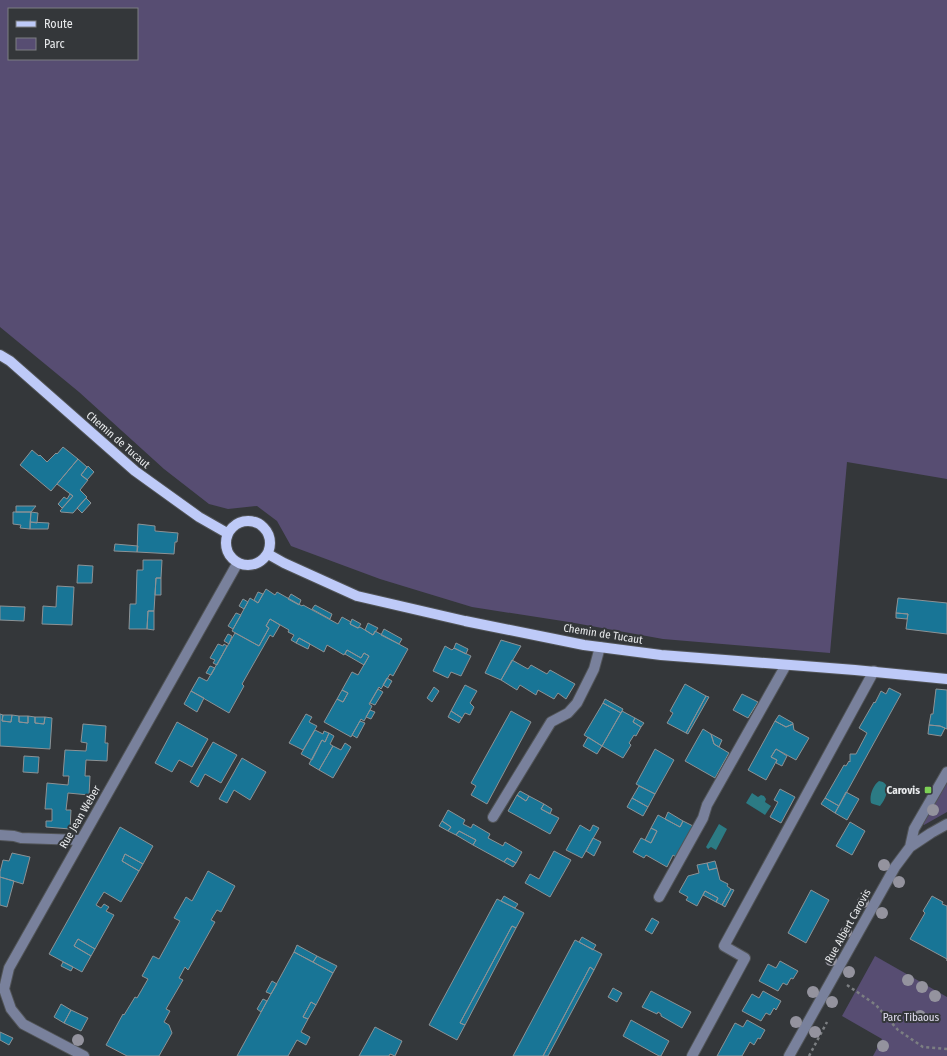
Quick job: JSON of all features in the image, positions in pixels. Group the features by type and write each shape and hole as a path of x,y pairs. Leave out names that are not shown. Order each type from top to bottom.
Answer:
{"main road":[{"name":"Chemin de Tucaut","path":"0,355 10,361 135,471 199,517 227,533"},
{"path":"250,521 259,524 266,530 270,538 268,554 263,560 255,565 246,566 237,564 230,558 226,551 225,542 227,533 233,526 241,522 250,521"},
{"name":"Chemin de Tucaut","path":"268,554 284,563 358,596 465,621 584,645 661,655 874,671 947,679"}],"street":[{"name":"Rue Jean Weber","path":"84,1056 23,1024 10,1009 2,989 9,968 237,564"},
{"path":"493,817 551,722 568,713 577,702 594,669 600,647"},
{"path":"659,897 703,818 707,805 786,665"},
{"path":"692,1056 745,958 724,946 874,671"},
{"path":"910,848 914,829 947,772"},
{"name":"Rue Albert Carovis","path":"789,1056 895,867 910,848 931,832 947,824"},
{"path":"0,835 21,838 81,840"}],"path":[{"path":"847,985 876,1005 898,1030 923,1047 947,1049"}],"green space":[{"path":"0,0 947,0 947,479 847,462 830,653 663,639 569,622 472,607 380,579 291,546 277,521 257,506 228,509 209,504 164,469 79,392 0,327"},
{"path":"947,779 947,812 924,825 922,822"},
{"name":"Parc Tibaous","path":"875,956 947,997 947,1056 873,1056 882,1039 842,1016"}],"water":[{"path":"879,781 883,782 887,788 886,796 880,806 871,803 873,788"},
{"path":"752,793 758,797 761,795 764,796 766,799 765,802 771,806 765,815 746,803"},
{"path":"719,824 727,829 716,850 711,847 708,849 706,847"}],"building":[{"path":"63,447 78,459 51,491 20,465 32,450 47,462"},
{"path":"78,459 87,467 81,475 88,480 80,490 87,497 73,513 61,512 60,511 73,496 57,484"},
{"path":"88,466 94,472 87,480 81,475"},
{"path":"70,494 73,496 62,508 58,504 64,497 67,499"},
{"path":"86,498 91,503 82,513 77,508"},
{"path":"16,506 36,506 31,512 16,512"},
{"path":"13,512 31,512 30,529 20,528 21,525 13,524"},
{"path":"31,512 38,513 37,523 30,522"},
{"path":"30,522 49,523 48,529 30,529"},
{"path":"138,524 155,526 155,531 178,533 177,542 175,542 174,554 137,552"},
{"path":"115,544 138,546 137,552 114,551"},
{"path":"143,560 162,560 161,578 156,578 154,611 148,611 147,629 129,629 130,604 136,604 137,570 143,570"},
{"path":"78,565 93,566 92,583 77,583"},
{"path":"156,578 161,578 161,595 155,595"},
{"path":"57,586 74,587 72,625 42,624 43,606 56,607"},
{"path":"266,589 275,595 277,592 338,624 342,617 351,622 350,624 358,628 360,627 373,635 375,631 408,649 393,676 390,674 381,689 379,687 369,704 372,706 364,721 361,719 351,737 324,722 337,699 343,702 348,693 342,690 352,672 358,675 369,656 364,653 361,658 347,650 344,655 327,645 324,652 299,638 296,643 291,640 294,635 288,632 289,630 270,619 266,626 269,628 259,646 232,631 250,598 258,603"},
{"path":"258,592 263,594 258,603 254,600"},
{"path":"291,594 301,600 299,605 288,599"},
{"path":"898,598 947,603 947,634 906,629 908,614 896,613"},
{"path":"243,599 248,602 244,609 239,606"},
{"path":"315,605 332,614 330,619 312,609"},
{"path":"0,606 25,607 24,621 0,620"},
{"path":"148,611 154,611 154,630 147,629"},
{"path":"236,613 241,615 233,629 228,626"},
{"path":"896,613 908,614 907,619 896,618"},
{"path":"270,619 280,625 273,637 270,635 242,684 244,686 229,713 191,691 199,677 207,681 235,633 259,646 269,628 266,626"},
{"path":"352,619 361,624 358,628 350,624"},
{"path":"368,623 378,628 373,635 365,630"},
{"path":"384,629 402,639 399,644 381,635"},
{"path":"228,634 232,636 229,644 224,641"},
{"path":"299,638 310,644 308,649 296,643"},
{"path":"501,640 521,646 501,680 485,673"},
{"path":"456,643 468,649 466,654 454,648"},
{"path":"218,644 223,646 224,644 227,646 217,665 213,663 215,660 210,658"},
{"path":"445,646 452,650 454,648 471,656 461,676 451,672 448,678 433,671"},
{"path":"347,650 361,658 364,653 369,656 364,665 345,654"},
{"path":"512,660 528,669 531,665 547,674 550,670 575,684 566,699 558,693 554,699 538,690 536,695 520,685 517,690 501,680"},
{"path":"210,666 215,668 211,675 206,673"},
{"path":"387,678 392,681 388,688 383,685"},
{"path":"685,684 706,696 686,733 667,723 673,713 670,711"},
{"path":"465,685 477,691 470,703 474,707 470,715 465,713 462,718 451,711"},
{"path":"434,687 439,691 432,702 427,698"},
{"path":"889,688 901,694 839,806 825,798 844,765 846,766 849,761 850,762 850,754 856,754 867,733 859,728 874,702 875,703 881,691 886,694"},
{"path":"378,689 383,692 375,705 370,703"},
{"path":"936,689 947,690 947,729 940,726 929,725 931,714 933,714"},
{"path":"342,690 348,693 343,702 337,699"},
{"path":"191,691 204,698 197,712 184,704"},
{"path":"742,694 758,702 748,718 733,710"},
{"path":"706,696 709,697 688,734 686,733"},
{"path":"605,699 623,709 621,713 603,703"},
{"path":"603,703 621,713 602,746 584,735"},
{"path":"370,710 375,712 371,719 366,717"},
{"path":"451,711 462,718 459,723 448,717"},
{"path":"511,711 531,722 487,804 471,795 476,786 471,783"},
{"path":"622,711 635,718 633,722 641,727 636,736 634,735 629,743 631,745 623,758 602,746"},
{"path":"0,714 3,715 2,721 11,722 12,715 19,716 19,722 28,723 28,716 35,717 35,723 44,724 45,717 52,718 50,749 0,746"},
{"path":"306,714 312,717 309,722 317,726 303,750 289,743"},
{"path":"3,715 12,715 11,722 2,721"},
{"path":"779,715 793,724 786,727 775,721"},
{"path":"19,716 28,716 28,723 19,722"},
{"path":"35,717 45,717 44,724 35,723"},
{"path":"635,718 644,723 641,727 633,722"},
{"path":"360,721 365,723 357,738 352,735"},
{"path":"775,721 786,727 793,724 794,730 809,738 796,760 776,749 771,757 777,760 766,780 748,770"},
{"path":"177,722 208,739 192,767 179,760 172,772 155,763"},
{"path":"83,724 106,726 105,743 108,743 107,761 86,760 85,776 90,776 89,795 68,793 66,810 71,810 70,829 46,827 46,821 52,821 52,809 45,809 47,783 68,785 69,776 63,776 65,750 86,751 87,743 81,742"},
{"path":"929,725 945,728 941,736 928,734"},
{"path":"703,729 711,734 714,744 729,753 715,778 685,761"},
{"path":"315,730 323,734 324,731 329,733 325,742 322,740 312,760 301,754"},
{"path":"329,733 334,736 330,744 333,746 319,770 309,764 322,740 325,742"},
{"path":"711,734 722,740 719,747 714,744"},
{"path":"588,737 602,746 597,754 583,746"},
{"path":"213,742 237,755 221,783 205,774 198,787 190,782"},
{"path":"345,743 351,747 333,778 319,770 333,746 341,750"},
{"path":"655,749 674,760 655,794 636,784"},
{"path":"776,749 787,756 782,766 776,763 777,760 771,757"},
{"path":"24,756 39,757 38,773 23,772"},
{"path":"242,758 266,772 250,800 234,790 227,803 219,799"},
{"path":"639,786 655,794 648,807 632,798"},
{"path":"780,789 795,797 781,823 770,817 778,802 774,800"},
{"path":"520,791 529,796 526,801 517,795"},
{"path":"846,792 859,799 847,820 835,813"},
{"path":"517,795 526,801 529,796 544,804 541,809 559,818 550,834 508,811"},
{"path":"632,798 648,807 643,816 627,807"},
{"path":"825,798 839,806 835,813 821,804"},
{"path":"544,804 552,809 550,814 541,809"},
{"path":"448,810 465,820 463,824 471,828 473,824 490,834 488,838 503,846 505,842 522,852 516,863 507,858 504,862 473,845 476,840 459,831 456,835 448,831 451,827 442,821"},
{"path":"668,812 683,821 680,827 665,819"},
{"path":"658,815 680,827 683,821 693,826 676,857 673,855 667,867 646,855 644,858 633,852 641,838 651,843 657,831 651,828"},
{"path":"442,821 451,827 448,831 439,826"},
{"path":"850,822 865,831 852,855 836,846"},
{"path":"580,825 590,831 593,825 599,828 582,858 566,850"},
{"path":"120,827 153,846 143,864 125,854 122,861 139,871 121,902 104,892 96,905 101,908 104,904 109,907 106,911 114,915 95,949 78,939 74,946 91,956 82,972 49,954"},
{"path":"651,828 657,831 651,843 645,840"},
{"path":"459,831 476,840 473,845 456,835"},
{"path":"593,838 601,842 594,856 586,851"},
{"path":"554,851 571,860 550,897 525,883 530,874 539,879"},
{"path":"12,853 30,857 23,884 0,877 3,860 9,861"},
{"path":"125,854 143,864 139,871 122,861"},
{"path":"507,858 516,863 513,867 504,862"},
{"path":"715,861 717,868 709,870 707,863"},
{"path":"707,863 709,870 717,868 720,880 728,884 727,886 731,889 722,905 716,902 718,898 705,891 697,906 686,900 688,897 679,892 688,876 699,873 697,865"},
{"path":"208,871 235,886 221,912 217,910 211,920 215,922 188,970 185,967 179,978 183,980 166,1009 170,1011 164,1022 169,1025 172,1033 159,1056 127,1056 106,1045 123,1014 124,1015 135,997 137,998 148,979 142,976 153,956 159,959 180,921 174,918 186,897 192,901"},
{"path":"0,877 14,881 7,907 0,905"},
{"path":"731,889 734,890 725,907 722,905"},
{"path":"811,890 829,900 806,943 788,933"},
{"path":"705,891 718,898 716,902 703,895"},
{"path":"504,896 518,904 515,908 501,901"},
{"path":"932,896 947,906 947,959 910,939 925,913 923,911"},
{"path":"497,899 524,913 516,928 512,926 460,1023 465,1025 457,1040 429,1025"},
{"path":"652,918 659,922 652,934 645,930"},
{"path":"512,926 516,928 465,1025 460,1023"},
{"path":"582,937 596,945 593,950 579,942"},
{"path":"78,939 95,949 91,956 74,946"},
{"path":"575,940 602,954 594,970 590,967 543,1056 513,1056"},
{"path":"297,945 317,956 313,962 294,952"},
{"path":"294,952 333,973 316,1005 311,1002 303,1017 308,1019 301,1032 310,1037 306,1045 297,1040 288,1056 237,1056"},
{"path":"317,956 337,966 333,973 313,962"},
{"path":"780,961 798,971 787,985 783,983 778,991 759,981 768,964 776,968"},
{"path":"63,962 73,967 71,971 61,966"},
{"path":"590,967 594,970 548,1056 543,1056"},
{"path":"272,981 277,984 271,994 266,992"},
{"path":"613,988 622,993 617,1002 608,997"},
{"path":"651,991 691,1012 682,1028 661,1016 658,1012 657,1014 642,1007"},
{"path":"763,991 781,1001 776,1010 774,1008 770,1015 766,1013 761,1021 742,1011 752,994 759,998"},
{"path":"263,999 267,1001 261,1012 257,1009"},
{"path":"311,1002 316,1005 308,1019 303,1017"},
{"path":"61,1004 71,1010 64,1023 54,1017"},
{"path":"71,1010 88,1018 81,1031 64,1023"},
{"path":"631,1020 669,1041 661,1056 623,1036"},
{"path":"747,1020 765,1030 760,1039 758,1038 754,1045 750,1042 742,1056 717,1056 735,1023 743,1027"},
{"path":"375,1027 402,1041 395,1056 390,1054 389,1056 359,1056"},
{"path":"0,1032 13,1038 9,1045 0,1040"}],"place":[{"name":"Carovis","path":"928,790"}]}
